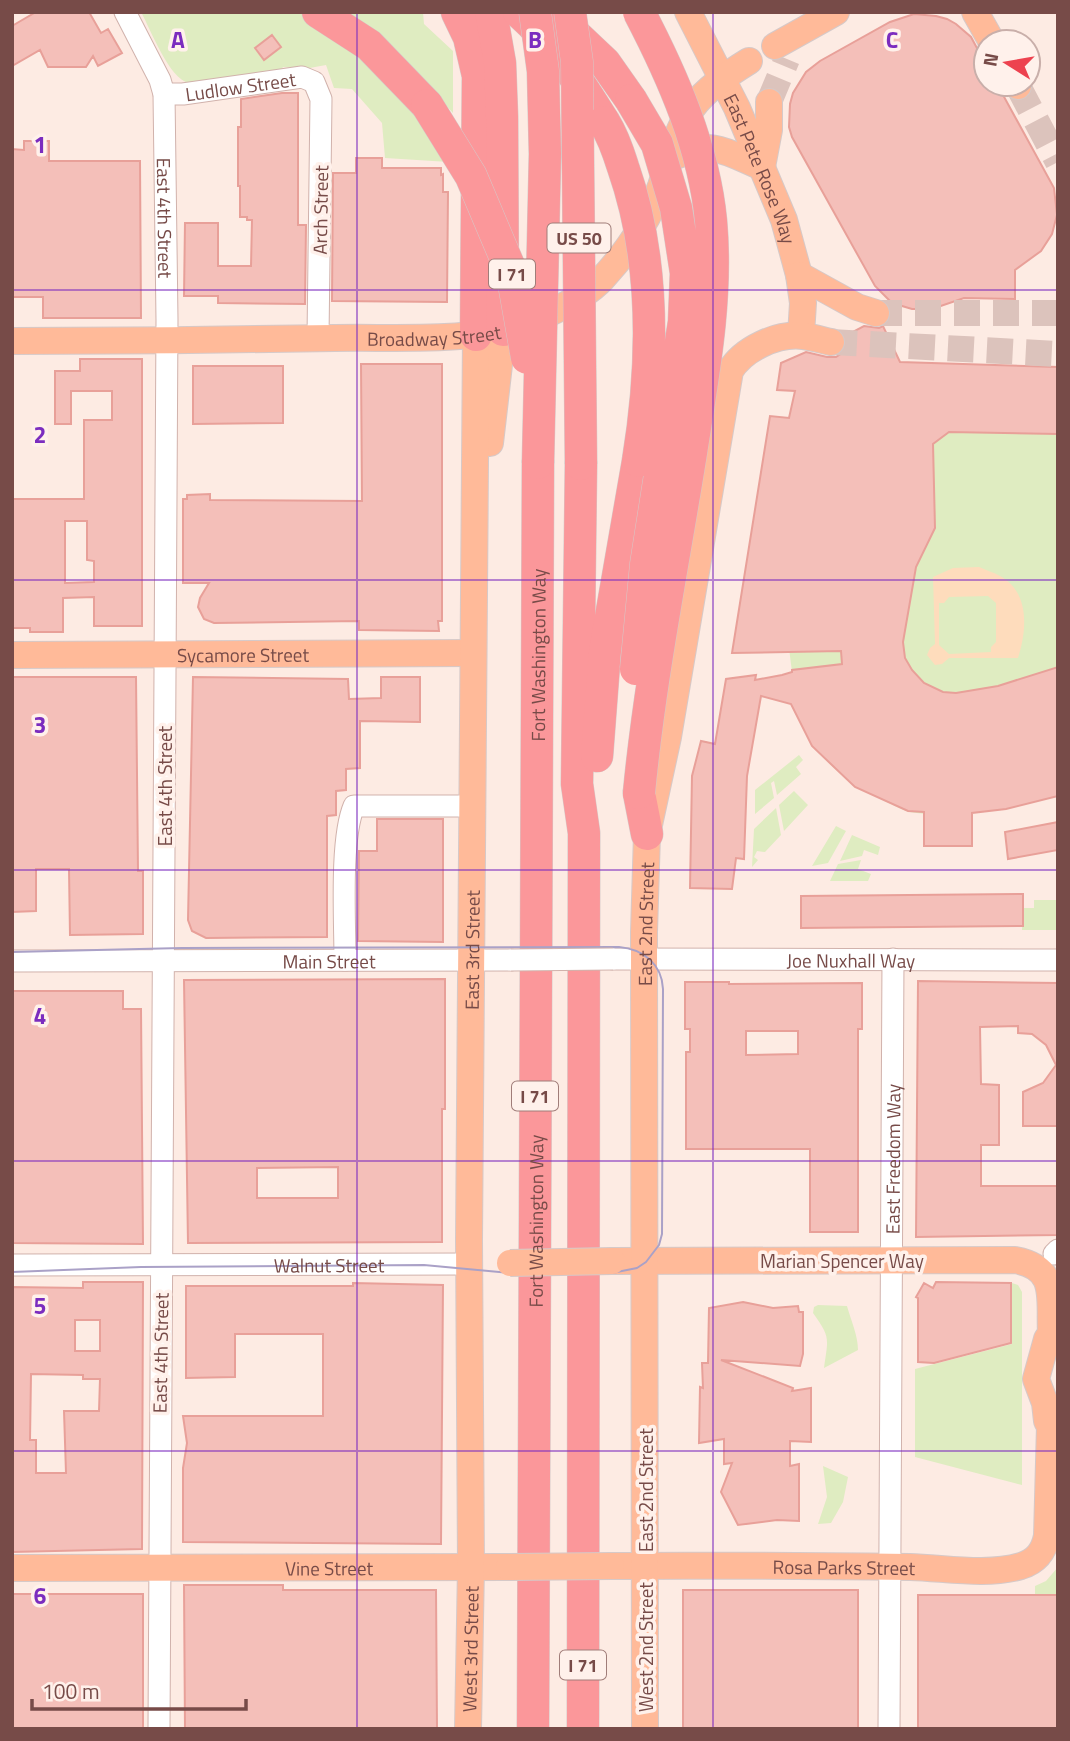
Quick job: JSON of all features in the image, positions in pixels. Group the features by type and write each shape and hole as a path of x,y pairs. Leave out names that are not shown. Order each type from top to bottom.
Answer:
{"highway":[{"name":"I 71","path":"318,12 369,45 427,105 471,176 512,273 528,364 538,463"},
{"path":"457,12 469,37 478,76 489,332"},
{"name":"US 50","path":"535,12 543,71 545,153 538,463"},
{"path":"551,12 605,62 657,144 676,208 686,273 684,321 639,625 635,751 639,793 648,834"},
{"name":"US 50","path":"570,12 577,62 581,464 578,784 584,833"},
{"path":"639,12 690,126 701,164 711,221 713,296 704,373 649,704 639,793"},
{"name":"I 71","path":"501,17 537,29 581,84 612,134 632,193 645,254 650,334 644,425 605,651 596,772 584,833 583,1729"},
{"path":"489,332 502,117 501,17"},
{"name":"Fort Washington Way","path":"533,1729 538,463"}],"main road":[{"name":"East Pete Rose Way","path":"688,12 722,77 784,220 799,275 803,303 801,335"},
{"path":"781,53 799,33 836,12"},
{"path":"975,12 984,28"},
{"name":"Broadway Street","path":"12,341 166,341 489,332 530,322 563,306 599,282 640,232 652,208 678,132 693,107 722,77 749,61"},
{"path":"670,158 689,149 707,146 762,167 769,130 769,102"},
{"path":"799,275 857,307 876,313"},
{"name":"East 3rd Street","path":"471,1567 469,1264 474,581 489,332"},
{"path":"801,335 831,342"},
{"name":"East 2nd Street","path":"645,1566 644,959 648,834 668,737 727,379 735,362 751,349 801,335"},
{"name":"Sycamore Street","path":"12,654 474,653"},
{"path":"1050,1257 1045,1274 1049,1285 1052,1349 1036,1379 1050,1395 1047,1421 1054,1420"},
{"name":"Marian Spencer Way","path":"646,1260 1016,1261 1050,1257"},
{"name":"Walnut Street","path":"469,1264 646,1260"},
{"name":"Rosa Parks Street","path":"645,1566 1005,1569 1022,1566 1045,1548 1054,1420"},
{"name":"Vine Street","path":"12,1568 645,1566"},
{"name":"West 2nd Street","path":"645,1566 645,1729"},
{"name":"West 3rd Street","path":"468,1729 471,1567"}],"street":[{"name":"East 4th Street","path":"125,12 160,80 164,94 166,341 159,1729"},
{"name":"Ludlow Street","path":"164,94 302,77 314,82"},
{"name":"Arch Street","path":"314,82 321,99 318,338"},
{"path":"345,960 346,849 348,818 354,806 472,806"},
{"name":"Main Street","path":"12,961 644,959"},
{"name":"Joe Nuxhall Way","path":"644,959 1058,960"},
{"name":"East Freedom Way","path":"889,1729 893,959"},
{"name":"Walnut Street","path":"12,1265 469,1264"}],"green space":[{"path":"141,12 317,12 404,100 449,162 385,158 382,123 352,89 334,88 326,65 293,71 293,68 283,67 281,70 189,83 182,80 168,64"},
{"path":"345,12 423,12 424,24 453,51 453,113 411,67"},
{"path":"900,362 1058,368 1058,796 966,814 907,811 861,788 829,763 806,733 789,696 782,675 792,672 789,648 879,372"},
{"path":"799,755 803,760 796,767 801,774 777,795 774,781 771,783 774,798 755,814 755,790"},
{"path":"794,791 808,805 784,831 779,805"},
{"path":"776,808 781,835 765,852 757,851 754,857 758,860 752,867 754,829"},
{"path":"836,826 846,831 828,863 812,866"},
{"path":"852,835 880,847 878,855 864,850 862,856 840,861"},
{"path":"861,860 858,869 871,874 868,881 830,881 838,864"},
{"path":"1034,900 1058,900 1058,930 1022,930 1023,908 1034,908"},
{"path":"1012,1283 1018,1285 1022,1292 1022,1485 915,1457 915,1369 1012,1344"},
{"path":"847,1306 858,1344 858,1350 824,1368 827,1339 813,1313 814,1307"},
{"path":"823,1466 848,1477 843,1502 831,1523 818,1524 827,1497"},
{"path":"1058,1567 1058,1595 1035,1595 1035,1586 1046,1581"}],"sand":[{"path":"979,567 1000,576 1017,592 1024,612 1023,636 1018,658 949,658 942,664 935,665 927,655 935,644 933,577 953,568","holes":["988,596 996,603 996,642 991,647 991,652 949,654 939,645 939,603 944,603 949,597"]}],"building":[{"path":"36,12 89,12 101,33 108,29 122,53 98,66 93,56 86,67 48,67 40,50 12,66 12,26"},
{"path":"914,14 936,16 956,24 971,37 972,98 1005,98 1054,188 1057,215 1052,234 1041,251 1015,270 1015,299 964,298 932,309 912,309 892,303 875,286 792,137 789,127 790,104 793,93 806,72 820,61 890,22"},
{"path":"272,35 281,47 264,60 255,48"},
{"path":"298,93 298,225 306,225 305,304 218,303 218,296 184,296 185,223 218,223 218,266 251,266 252,220 240,217 238,186 241,99"},
{"path":"24,141 49,141 49,161 140,161 141,318 43,318 43,297 12,297 12,149 24,150"},
{"path":"356,158 382,158 382,168 441,168 443,192 448,192 447,302 332,301 333,173 356,173"},
{"path":"864,326 883,326 900,362 1058,367 1058,434 949,432 933,444 935,528 916,567 903,642 905,658 912,670 924,683 943,692 956,693 998,686 1058,667 1058,796 1006,809 972,813 972,846 924,846 924,812 908,811 855,787 812,746 791,704 761,696 747,776 744,859 736,858 732,889 690,888 692,776 701,741 715,744 726,679 756,675 755,680 782,675 792,670 842,664 841,651 732,653 770,416 789,418 795,391 777,390 781,363 806,352 836,357 846,346 845,336"},
{"path":"80,359 142,359 142,626 94,626 94,597 63,598 63,632 30,632 30,628 12,628 12,499 84,499 84,420 112,420 112,391 71,391 71,424 55,424 55,371 80,371","holes":["65,521 87,521 87,560 94,561 94,582 65,583"]},
{"path":"361,364 442,364 442,621 438,621 439,631 359,630 359,621 214,623 204,619 198,607 209,583 183,583 183,499 187,499 187,495 210,494 210,500 362,501"},
{"path":"193,366 283,366 283,423 193,424"},
{"path":"12,677 136,677 138,871 143,871 143,934 70,935 69,869 36,869 36,911 12,912"},
{"path":"193,677 348,679 349,699 381,698 381,677 420,677 420,722 360,721 360,768 346,769 346,790 336,791 336,815 327,816 327,937 206,938 192,931 188,920"},
{"path":"377,819 443,819 443,942 358,941 359,851 377,851"},
{"path":"1058,822 1058,850 1008,859 1005,832"},
{"path":"1023,894 1023,926 801,928 801,896"},
{"path":"445,979 442,1242 188,1243 184,980","holes":["338,1167 338,1198 257,1198 257,1168"]},
{"path":"918,981 1058,983 1058,1126 1023,1126 1023,1092 1043,1083 1056,1065 1046,1045 1032,1034 1018,1033 1018,1026 980,1027 981,1084 999,1085 999,1145 981,1145 981,1186 1058,1186 1058,1235 916,1237"},
{"path":"685,982 862,983 862,1029 858,1029 858,1232 810,1232 810,1149 686,1149 686,1052 690,1052 690,1029 685,1029","holes":["746,1031 798,1031 798,1054 746,1055"]},
{"path":"12,991 123,991 123,1009 141,1009 143,1244 12,1243"},
{"path":"83,1282 143,1282 142,1549 12,1552 12,1287 83,1288","holes":["75,1320 100,1320 100,1351 75,1351","31,1374 83,1375 83,1379 100,1379 99,1411 64,1411 66,1473 36,1473 36,1440 30,1440"]},
{"path":"936,1282 1011,1283 1011,1343 934,1363 918,1362 916,1297 924,1283 933,1288"},
{"path":"353,1283 443,1285 441,1544 183,1542 183,1468 187,1443 183,1416 323,1416 323,1334 235,1334 235,1377 186,1378 186,1286 353,1286"},
{"path":"743,1302 773,1308 798,1306 799,1312 803,1312 803,1354 800,1366 721,1360 793,1388 792,1391 811,1388 811,1442 790,1441 790,1466 799,1464 799,1521 777,1520 738,1525 721,1492 732,1463 724,1464 724,1439 699,1443 700,1387 703,1388 702,1363 708,1363 709,1308"},
{"path":"184,1585 283,1585 283,1590 436,1590 437,1728 185,1729"},
{"path":"683,1590 858,1590 858,1729 683,1729"},
{"path":"12,1594 143,1594 143,1729 12,1729"},
{"path":"918,1595 1058,1595 1058,1729 918,1729"}],"tunnel":[{"path":"769,102 787,59"},
{"path":"1024,98 1058,162"},
{"path":"876,313 1058,313"},
{"path":"831,342 1058,354"}],"tram line":[{"path":"12,952 182,948 619,947 636,951 650,959 659,972 663,989 662,1234 659,1245 646,1262 637,1268 612,1273 510,1273 424,1265 141,1267 12,1272"}]}
